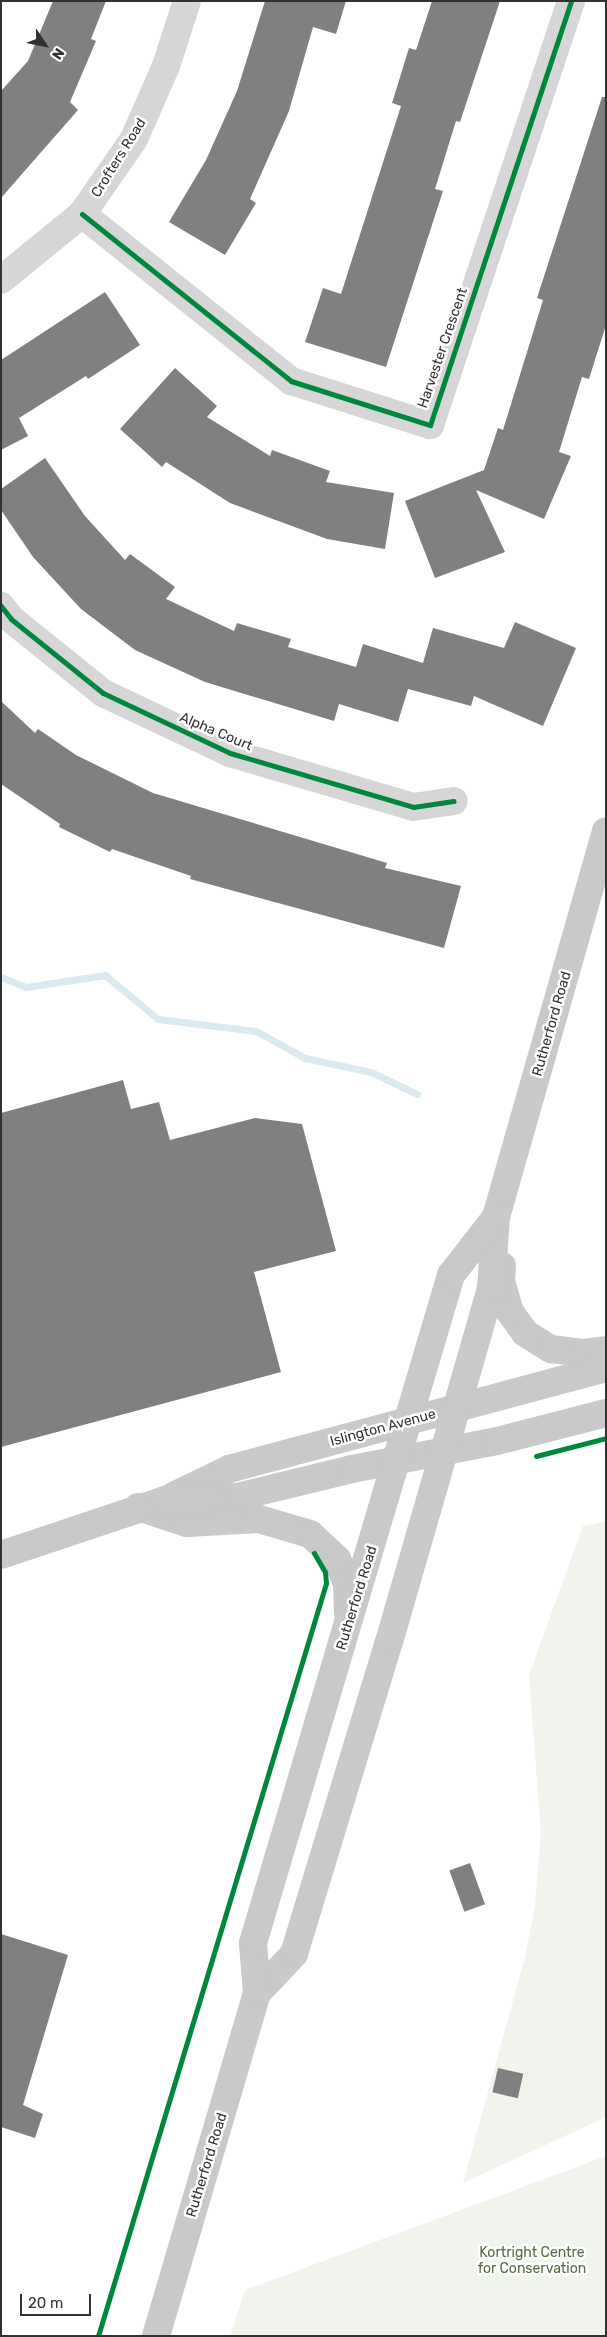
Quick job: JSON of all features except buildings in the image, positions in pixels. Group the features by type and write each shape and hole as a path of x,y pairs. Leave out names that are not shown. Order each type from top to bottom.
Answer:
{"main road":[{"name":"Rutherford Road","path":"257,1993 294,1954 446,1451 492,1288 496,1217 606,831"},
{"path":"509,1174 501,1281 510,1312 525,1333 551,1349 583,1353 606,1350"},
{"name":"Rutherford Road","path":"156,2336 257,1993 253,1942 349,1627 451,1275 496,1217"},
{"name":"Islington Avenue","path":"1,1555 137,1507 165,1500 229,1469 606,1368"},
{"name":"Islington Avenue","path":"165,1500 237,1498 398,1460 497,1442 606,1413"},
{"path":"137,1507 187,1523 259,1519 310,1534 331,1551 343,1571 349,1627"}],"street":[{"name":"Crofters Road","path":"1,280 82,214 134,139 166,66 187,1"},
{"name":"Harvester Crescent","path":"82,214 291,381 430,425 572,1"},
{"name":"Alpha Court","path":"5,617 103,693 230,753 413,806 454,801"}],"green space":[{"path":"606,1521 606,2117 463,2183 525,1957 535,1906 541,1834 529,1675 583,1526"},
{"name":"Kortright Centre for Conservation","path":"606,2156 606,2336 230,2336 245,2290"}],"waterway":[{"path":"1,977 26,987 105,975 158,1019 256,1031 305,1058 371,1072 417,1094"}],"cycle path":[{"path":"82,214 291,381 430,425 571,1"},
{"path":"1,606 11,619 103,693 230,753 413,807 454,801"},
{"path":"536,1456 606,1438"},
{"path":"98,2336 326,1583 325,1572 314,1553"}]}
